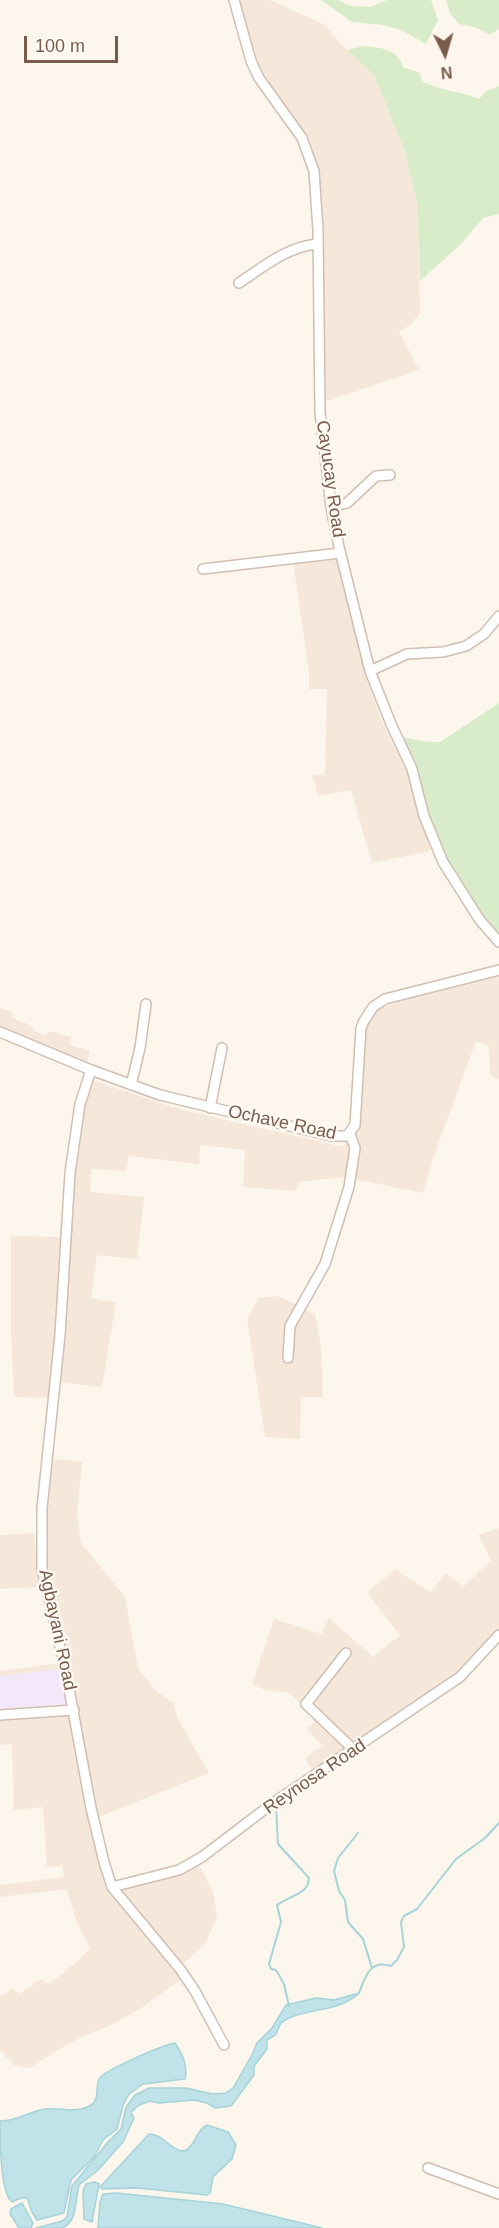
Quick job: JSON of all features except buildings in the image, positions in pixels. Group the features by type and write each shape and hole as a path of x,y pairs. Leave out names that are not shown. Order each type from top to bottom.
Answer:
{"street":[{"name":"Cayucay Road","path":"234,0 251,61 259,78 292,122 308,150 315,182 320,412 331,507 340,553 370,670 412,769 424,816 443,862 479,919 499,942"},
{"path":"239,284 290,250 304,245 318,244"},
{"path":"331,507 347,503 376,476 390,475"},
{"path":"203,568 340,553"},
{"path":"370,670 407,654 443,652 466,646 477,640 499,616"},
{"name":"Ochave Road","path":"0,1032 91,1070 160,1095 331,1136 344,1137 350,1134 356,1119 362,1028 373,1007 392,997 499,970"},
{"path":"131,1085 140,1048 146,1004"},
{"path":"210,1108 222,1048"},
{"name":"Agbayani Road","path":"91,1070 80,1104 70,1173 60,1335 42,1508 42,1569 74,1710 91,1808 112,1887 180,1969 195,1991 224,2045"},
{"path":"288,1359 290,1326 328,1256 349,1187 355,1148 350,1134"},
{"name":"Reynosa Road","path":"112,1887 166,1874 189,1865 283,1797 460,1677 499,1635"},
{"path":"346,1653 306,1704 354,1750"},
{"path":"0,1715 74,1710"},
{"path":"428,2168 499,2194"}],"shaded area":[{"path":"233,0 270,0 323,24 374,75 405,152 417,204 420,313 410,325 399,332 419,370 321,403 316,193 305,145 265,89"},
{"path":"336,559 368,683 381,720 407,772 431,851 372,863 351,790 318,796 312,775 325,775 327,689 309,689 309,672 293,562"},
{"path":"499,976 499,1080 490,1075 489,1047 476,1041 431,1164 424,1193 344,1177 298,1182 296,1191 243,1187 245,1150 200,1145 199,1164 129,1156 126,1171 91,1169 90,1192 144,1197 137,1259 97,1255 91,1298 116,1302 102,1387 59,1382 74,1174 85,1100 92,1080 179,1109 339,1146 351,1143 356,1065 368,1017 378,1009 402,1001"},
{"path":"0,1008 12,1012 12,1018 33,1026 32,1030 46,1036 48,1031 71,1037 70,1045 90,1051 87,1068 0,1034"},
{"path":"11,1236 62,1237 49,1398 14,1397"},
{"path":"278,1296 315,1314 321,1347 323,1397 301,1397 300,1439 265,1437 247,1319 259,1298"},
{"path":"48,1458 82,1462 77,1514 81,1543 125,1597 138,1668 155,1690 173,1703 178,1719 209,1773 96,1818 113,1884 167,1878 199,1865 213,1891 217,1917 205,1944 182,1965 188,1974 140,2009 111,2025 77,2039 29,2068 14,2065 0,2050 0,1997 12,1988 19,1994 41,1979 49,1984 78,1961 90,1948 76,1921 67,1889 0,1897 0,1885 64,1877 62,1866 47,1867 43,1807 14,1810 12,1744 0,1745 0,1671 63,1663 43,1556"},
{"path":"499,1528 499,1629 469,1662 440,1686 314,1772 305,1758 322,1746 307,1728 316,1720 290,1693 265,1690 252,1684 274,1619 321,1634 329,1618 373,1657 400,1635 367,1593 395,1569 430,1592 446,1574 464,1586 491,1560 478,1535"},
{"path":"34,1533 39,1587 0,1589 0,1535"},
{"path":"60,1669 69,1712 0,1715 0,1676"}],"green space":[{"path":"321,0 338,0 351,6 371,7 387,0 431,0 438,20 426,44 401,30 383,25 352,22"},
{"path":"446,0 499,0 499,29 490,35 475,27 459,24 450,13"},
{"path":"364,46 388,50 397,56 403,67 420,73 423,82 437,87 479,99 486,91 499,86 499,214 483,218 461,244 420,281 417,204 405,152 374,75 347,50"},
{"path":"499,703 499,947 462,901 440,860 422,801 395,736 440,742"}],"water":[{"path":"359,1993 344,2003 298,2015 282,2022 275,2035 267,2040 267,2049 254,2066 254,2075 231,2106 215,2108 207,2103 194,2100 159,2103 150,2101 139,2105 131,2112 134,2118 123,2142 98,2170 79,2185 75,2210 66,2226 36,2228 62,2221 67,2217 72,2186 121,2129 126,2107 135,2095 149,2088 186,2088 212,2094 226,2093 233,2088 257,2043 272,2028 286,2005 316,1998 334,2000"},
{"path":"175,2043 184,2060 185,2079 143,2084 129,2094 123,2105 117,2129 103,2140 94,2157 71,2180 64,2213 37,2220 27,2198 12,2202 8,2197 3,2177 0,2121 12,2120 45,2109 86,2108 94,2103 98,2082 103,2075 134,2058"},
{"path":"207,2125 228,2132 236,2145 232,2159 213,2177 210,2193 207,2195 138,2188 102,2189 100,2187 149,2134 185,2151 192,2145 200,2130"},
{"path":"95,2182 99,2184 92,2222 84,2219 83,2191 86,2184"},
{"path":"117,2193 223,2204 322,2228 98,2228 100,2202 103,2194"},
{"path":"22,2203 33,2223 31,2228 19,2228 10,2214 11,2209"}],"waterway":[{"path":"276,1806 278,1844 309,1878 302,1892 277,1905 281,1922 269,1964 271,1969 276,1970 284,1984 289,2006"},
{"path":"359,1993 366,1976 373,1967 384,1964 391,1966 397,1960 404,1947 401,1922 404,1916 417,1909 456,1859 485,1838 499,1823"},
{"path":"358,1833 338,1858 334,1871 339,1891 345,1900 348,1922 363,1939 372,1968"}]}
